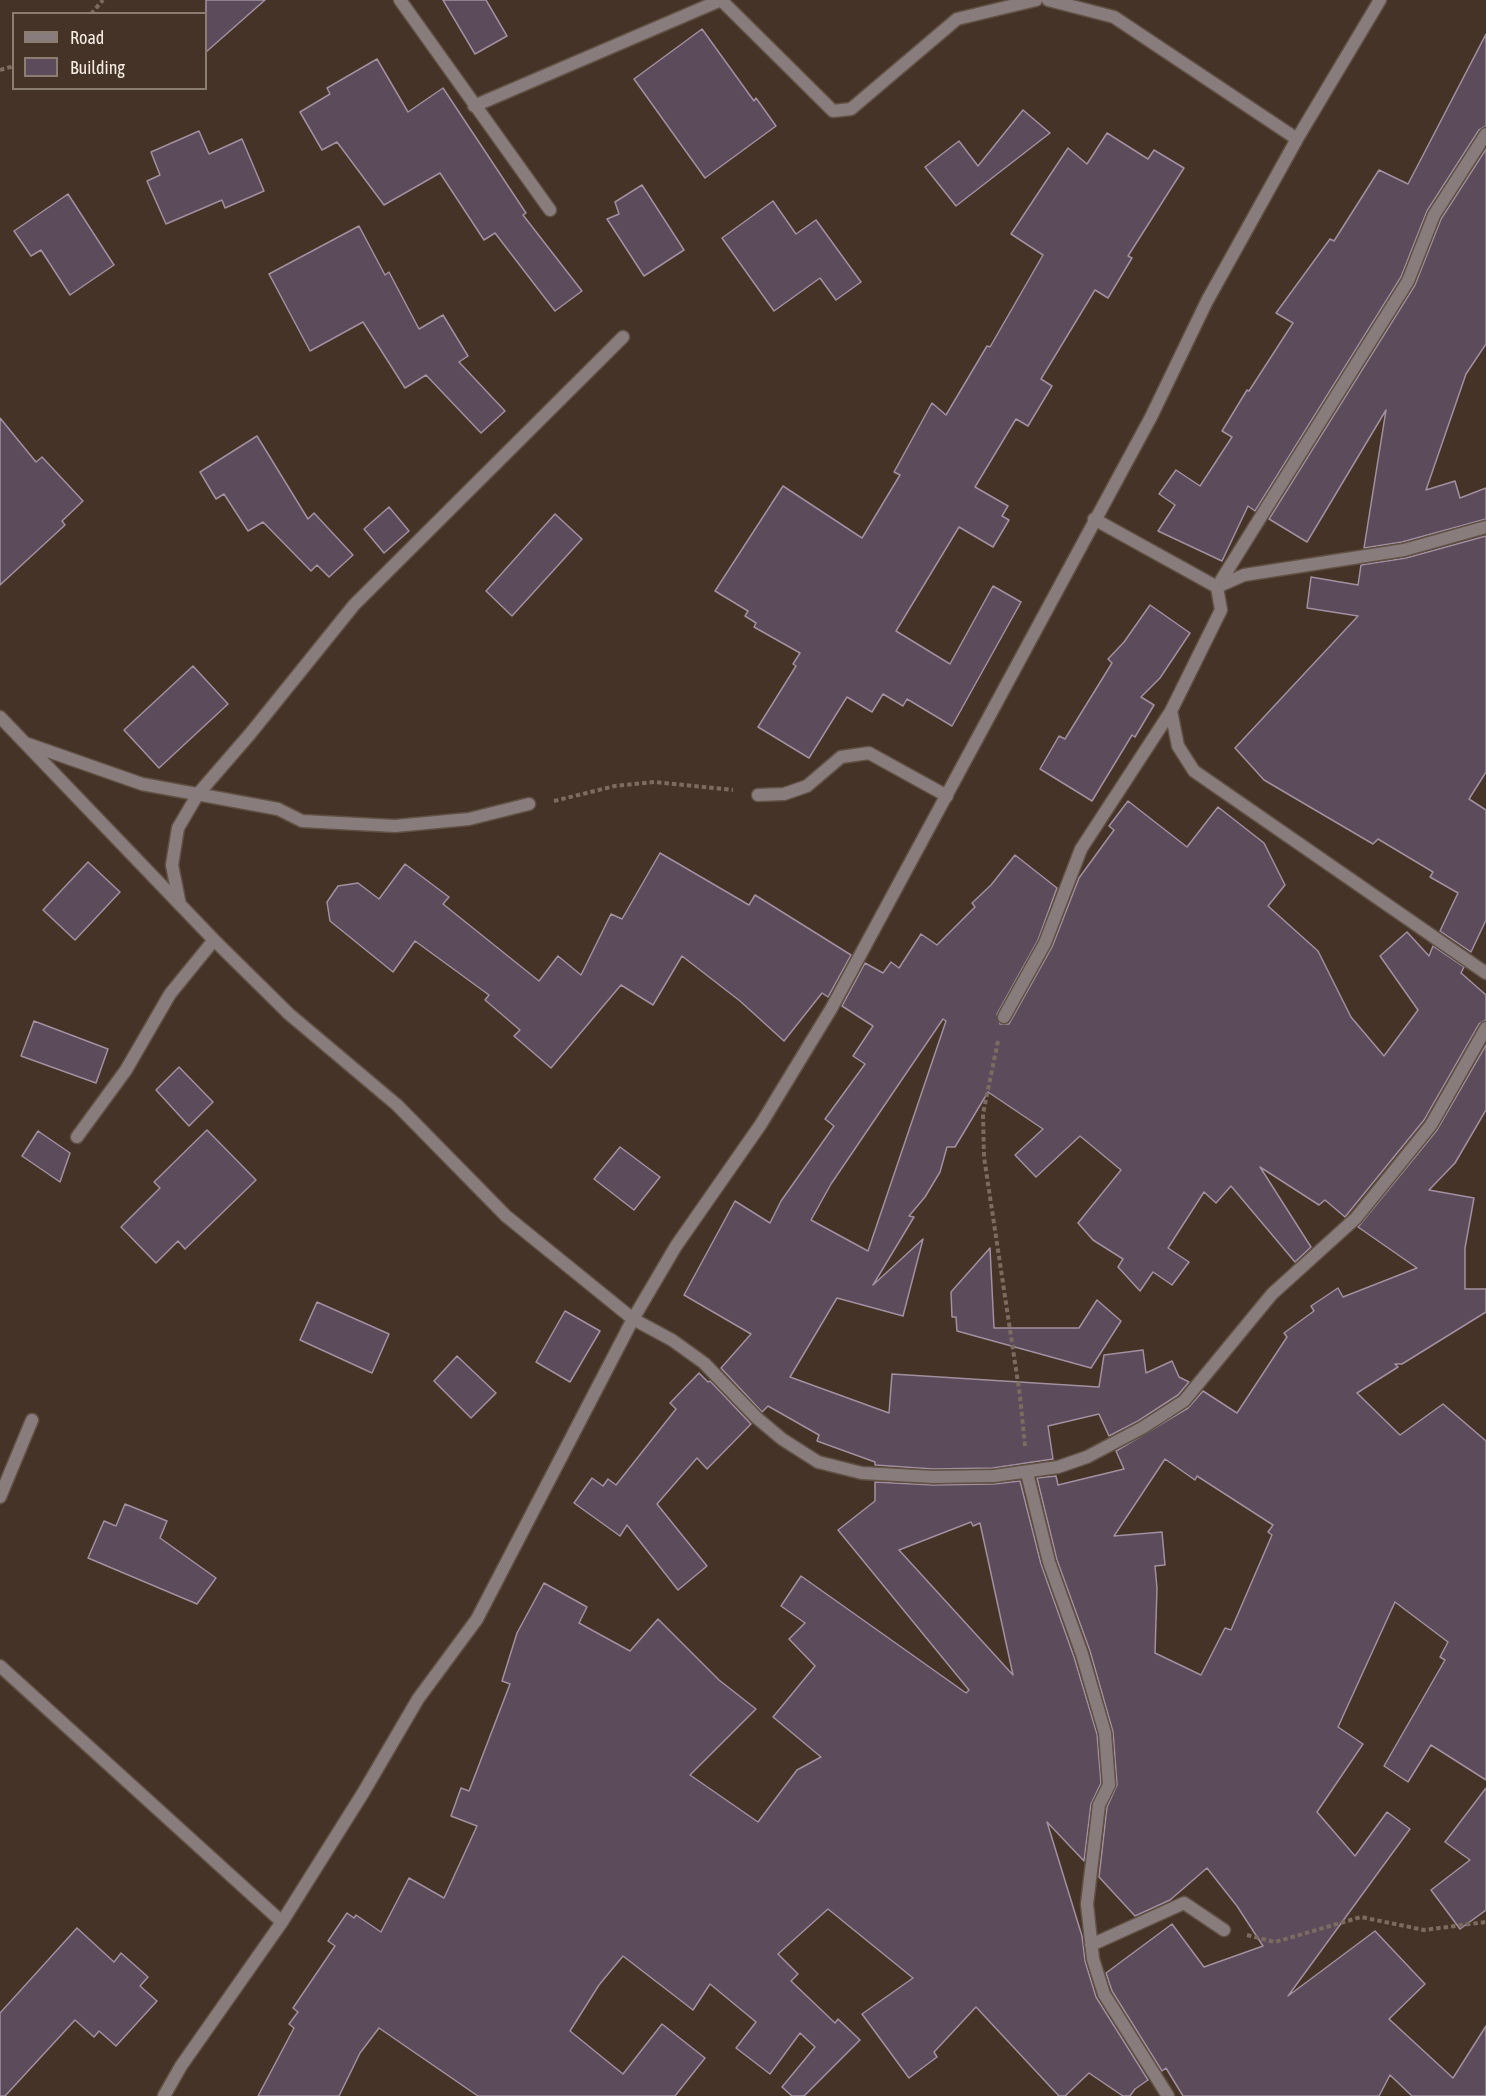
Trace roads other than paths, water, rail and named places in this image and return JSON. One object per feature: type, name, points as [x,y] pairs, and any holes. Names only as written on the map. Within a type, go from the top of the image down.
[{"type":"street","points":[[400,0],[550,210]]},
{"type":"street","points":[[474,106],[721,0],[833,111],[851,109],[957,19],[1036,0]]},
{"type":"street","points":[[1048,0],[1114,17],[1297,139]]},
{"type":"street","points":[[164,2096],[181,2066],[282,1922],[363,1793],[418,1699],[477,1619],[633,1319],[676,1246],[760,1124],[831,1009],[1151,417],[1208,301],[1297,139],[1380,0]]},
{"type":"street","points":[[1004,1017],[1045,943],[1081,849],[1171,711],[1221,610],[1217,587],[1408,281],[1434,215],[1486,134]]},
{"type":"street","points":[[180,905],[172,866],[178,828],[198,794],[250,734],[354,605],[623,337]]},
{"type":"street","points":[[1094,519],[1217,587]]},
{"type":"street","points":[[1217,587],[1244,574],[1404,550],[1486,526]]},
{"type":"street","points":[[1171,711],[1178,746],[1194,771],[1486,973]]},
{"type":"street","points":[[0,717],[214,940],[289,1014],[397,1106],[506,1216],[633,1319],[672,1340],[704,1363],[757,1418],[782,1439],[818,1462],[862,1473],[933,1477],[1027,1473],[1058,1467],[1087,1457],[1184,1401],[1272,1294],[1356,1218],[1431,1125],[1486,1028]]},
{"type":"street","points":[[24,743],[142,784],[278,809],[302,821],[395,826],[469,819],[529,804]]},
{"type":"street","points":[[758,795],[784,794],[807,786],[841,757],[869,753],[947,796]]},
{"type":"street","points":[[77,1137],[126,1070],[170,994],[214,940]]},
{"type":"street","points":[[0,1497],[32,1420]]},
{"type":"street","points":[[1027,1473],[1049,1562],[1082,1654],[1105,1733],[1109,1785],[1099,1805],[1087,1904],[1091,1945],[1104,1994],[1168,2096]]},
{"type":"street","points":[[0,1666],[282,1922]]},
{"type":"street","points":[[1091,1945],[1184,1903],[1224,1930]]}]
